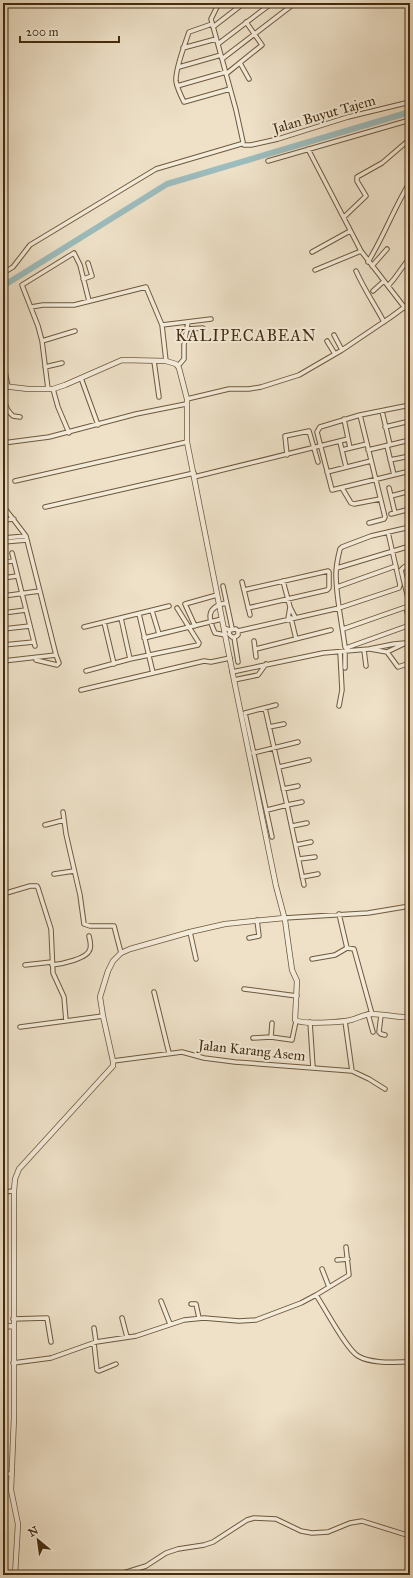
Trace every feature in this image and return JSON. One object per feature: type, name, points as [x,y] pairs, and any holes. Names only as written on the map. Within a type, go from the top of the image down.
[{"type":"street","points":[[219,3],[211,17],[212,25],[222,57],[242,144]]},
{"type":"street","points":[[230,89],[184,102],[176,80],[183,48],[190,31],[212,25],[244,3]]},
{"type":"street","points":[[218,44],[272,3]]},
{"type":"street","points":[[179,67],[222,57],[295,3]]},
{"type":"street","points":[[177,86],[226,73],[262,46],[246,22]]},
{"type":"street","points":[[183,48],[216,39]]},
{"type":"street","points":[[240,63],[249,79]]},
{"type":"street","name":"Jalan Buyut Tajem","points":[[3,273],[13,266],[30,245],[156,169],[242,144],[251,145],[278,139],[348,117],[410,102]]},
{"type":"street","points":[[268,161],[410,120]]},
{"type":"street","points":[[344,217],[366,196],[357,181],[357,178],[382,163],[410,139]]},
{"type":"street","points":[[308,149],[361,251],[405,308]]},
{"type":"street","points":[[368,262],[378,246],[397,203],[410,182]]},
{"type":"street","points":[[312,252],[350,231]]},
{"type":"street","points":[[372,266],[387,249]]},
{"type":"street","points":[[315,270],[361,251]]},
{"type":"street","points":[[69,432],[51,389],[45,367],[42,341],[22,285],[75,253],[80,265],[89,301]]},
{"type":"street","points":[[388,286],[410,257]]},
{"type":"street","points":[[83,279],[92,276],[88,263]]},
{"type":"street","points":[[356,271],[384,322]]},
{"type":"street","points":[[373,291],[384,281]]},
{"type":"street","points":[[31,307],[43,305],[69,306],[146,287],[162,325],[166,361]]},
{"type":"street","points":[[3,443],[49,437],[186,402],[229,389],[249,389],[261,387],[299,375],[342,350],[405,308],[410,303]]},
{"type":"street","points":[[162,325],[211,319]]},
{"type":"street","points":[[178,366],[184,360],[184,344],[188,322]]},
{"type":"street","points":[[187,329],[203,328]]},
{"type":"street","points":[[42,341],[75,331]]},
{"type":"street","points":[[334,336],[342,350]]},
{"type":"street","points":[[327,341],[335,354]]},
{"type":"street","points":[[4,353],[4,403],[6,408],[13,416],[20,417]]},
{"type":"street","points":[[154,360],[158,397]]},
{"type":"street","points":[[5,386],[51,389],[120,361],[166,361],[178,366],[181,372],[186,402],[187,442],[232,672],[243,713],[276,886],[284,918],[292,970],[297,981],[296,1021],[292,1040],[271,1037],[253,1038]]},
{"type":"street","points":[[45,367],[62,363]]},
{"type":"street","points":[[81,378],[98,425]]},
{"type":"street","points":[[318,462],[318,428],[360,415],[410,405]]},
{"type":"street","points":[[382,411],[394,475]]},
{"type":"street","points":[[360,415],[385,518],[369,523]]},
{"type":"street","points":[[344,419],[350,448]]},
{"type":"street","points":[[386,427],[410,421]]},
{"type":"street","points":[[287,455],[285,437],[287,435],[309,431],[327,472],[332,490],[410,471]]},
{"type":"street","points":[[45,507],[287,455],[348,439]]},
{"type":"street","points":[[368,450],[410,440]]},
{"type":"street","points":[[16,481],[187,442]]},
{"type":"street","points":[[340,442],[346,467]]},
{"type":"street","points":[[342,450],[367,444]]},
{"type":"street","points":[[390,460],[410,456]]},
{"type":"street","points":[[327,472],[371,461]]},
{"type":"street","points":[[342,488],[351,503],[380,499]]},
{"type":"street","points":[[389,488],[393,513],[410,509]]},
{"type":"street","points":[[391,496],[410,491]]},
{"type":"street","points":[[3,506],[26,536],[59,663],[57,665],[33,659]]},
{"type":"street","points":[[3,520],[14,519]]},
{"type":"street","points":[[342,629],[406,607],[410,624],[409,626],[348,648],[346,647],[337,609],[336,568],[342,547],[371,536],[410,527]]},
{"type":"street","points":[[226,602],[219,604],[211,611],[211,621],[215,633],[226,637],[233,637],[237,636],[238,632],[291,618],[337,609],[400,587],[388,532]]},
{"type":"street","points":[[3,538],[26,536]]},
{"type":"street","points":[[3,542],[27,540]]},
{"type":"street","points":[[336,568],[410,546]]},
{"type":"street","points":[[12,553],[35,646]]},
{"type":"street","points":[[3,562],[14,561]]},
{"type":"street","points":[[410,565],[401,570],[410,606]]},
{"type":"street","points":[[337,587],[396,566]]},
{"type":"street","points":[[244,590],[329,572],[329,589],[248,608]]},
{"type":"street","points":[[3,578],[17,576]]},
{"type":"street","points":[[283,581],[296,639]]},
{"type":"street","points":[[242,582],[250,616]]},
{"type":"street","points":[[223,586],[231,629],[229,634],[233,637],[238,662]]},
{"type":"street","points":[[3,596],[40,591]]},
{"type":"street","points":[[86,671],[130,659],[198,644],[185,604],[217,595]]},
{"type":"street","points":[[84,627],[169,606]]},
{"type":"street","points":[[290,607],[291,618]]},
{"type":"street","points":[[177,608],[192,626]]},
{"type":"street","points":[[3,613],[26,610]]},
{"type":"street","points":[[152,611],[159,634]]},
{"type":"street","points":[[139,614],[152,673]]},
{"type":"street","points":[[121,618],[130,659]]},
{"type":"street","points":[[144,638],[222,619]]},
{"type":"street","points":[[104,622],[114,664]]},
{"type":"street","points":[[3,629],[30,626]]},
{"type":"street","points":[[224,628],[236,628],[238,632]]},
{"type":"street","points":[[256,649],[331,630]]},
{"type":"street","points":[[254,641],[256,657]]},
{"type":"street","points":[[368,649],[387,652],[410,641]]},
{"type":"street","points":[[3,645],[34,642]]},
{"type":"street","points":[[232,672],[323,653],[364,650],[405,643]]},
{"type":"street","points":[[364,650],[366,666]]},
{"type":"street","points":[[340,652],[342,690],[340,706]]},
{"type":"street","points":[[345,652],[345,668]]},
{"type":"street","points":[[387,652],[398,667],[410,663]]},
{"type":"street","points":[[3,661],[56,656]]},
{"type":"street","points":[[80,690],[204,661],[210,662],[230,658]]},
{"type":"street","points":[[234,680],[258,675],[266,664]]},
{"type":"street","points":[[243,713],[276,705]]},
{"type":"street","points":[[265,708],[304,885]]},
{"type":"street","points":[[269,727],[284,724]]},
{"type":"street","points":[[251,753],[298,742]]},
{"type":"street","points":[[251,753],[267,810],[272,837]]},
{"type":"street","points":[[278,767],[309,760]]},
{"type":"street","points":[[283,789],[298,786]]},
{"type":"street","points":[[267,810],[302,802]]},
{"type":"street","points":[[15,1575],[18,1524],[7,1474],[13,1445],[13,1363],[9,1326],[13,1319],[11,1191],[19,1169],[111,1069],[113,1061],[100,1017],[100,997],[106,976],[120,951],[114,926],[90,926],[84,924],[80,895],[63,812]]},
{"type":"street","points":[[45,825],[64,820]]},
{"type":"street","points":[[292,826],[307,823]]},
{"type":"street","points":[[296,845],[311,842]]},
{"type":"street","points":[[299,860],[315,857]]},
{"type":"street","points":[[54,874],[74,871]]},
{"type":"street","points":[[302,877],[318,874]]},
{"type":"street","points":[[3,894],[30,886],[38,887],[51,929],[53,943],[52,964],[54,976],[64,997],[66,1021]]},
{"type":"street","points":[[120,951],[190,932],[232,923],[368,913],[410,906]]},
{"type":"street","points":[[340,914],[347,948]]},
{"type":"street","points":[[249,938],[259,936],[257,920]]},
{"type":"street","points":[[190,932],[196,959]]},
{"type":"street","points":[[25,965],[52,964],[75,960],[88,953],[90,950],[89,936]]},
{"type":"street","points":[[312,959],[335,955],[347,948],[352,948],[355,950],[373,1032]]},
{"type":"street","points":[[244,989],[297,996]]},
{"type":"street","points":[[154,992],[169,1053]]},
{"type":"street","points":[[296,1021],[345,1021],[370,1014],[410,1017]]},
{"type":"street","points":[[381,1015],[379,1032],[384,1035]]},
{"type":"street","points":[[20,1027],[100,1017]]},
{"type":"street","points":[[345,1021],[352,1071]]},
{"type":"street","points":[[310,1022],[313,1068]]},
{"type":"street","points":[[271,1037],[272,1023]]},
{"type":"street","name":"Jalan Karang Asem","points":[[113,1061],[169,1053],[184,1053],[204,1058],[235,1062],[352,1071],[385,1089]]},
{"type":"street","points":[[3,1192],[11,1191]]},
{"type":"street","points":[[3,1228],[3,1287]]},
{"type":"street","points":[[13,1363],[51,1358],[95,1342],[142,1334],[184,1320],[199,1318],[239,1321],[256,1320],[301,1303],[349,1275],[346,1247]]},
{"type":"street","points":[[337,1260],[348,1259]]},
{"type":"street","points":[[322,1269],[329,1286]]},
{"type":"street","points":[[316,1295],[343,1338],[357,1355],[376,1360],[410,1362]]},
{"type":"street","points":[[161,1301],[170,1324]]},
{"type":"street","points":[[191,1304],[196,1304],[199,1318]]},
{"type":"street","points":[[13,1319],[47,1318],[51,1342]]},
{"type":"street","points":[[122,1318],[127,1337]]},
{"type":"street","points":[[94,1328],[97,1370],[99,1371],[116,1364]]},
{"type":"street","points":[[117,1575],[146,1566],[166,1553],[213,1542],[247,1520],[254,1518],[276,1519],[301,1531],[312,1533],[328,1532],[350,1523],[362,1521],[410,1536]]},
{"type":"waterway","points":[[3,286],[167,184],[410,112]]},
{"type":"district","name":"KALIPECABEAN","points":[[246,335]]}]
